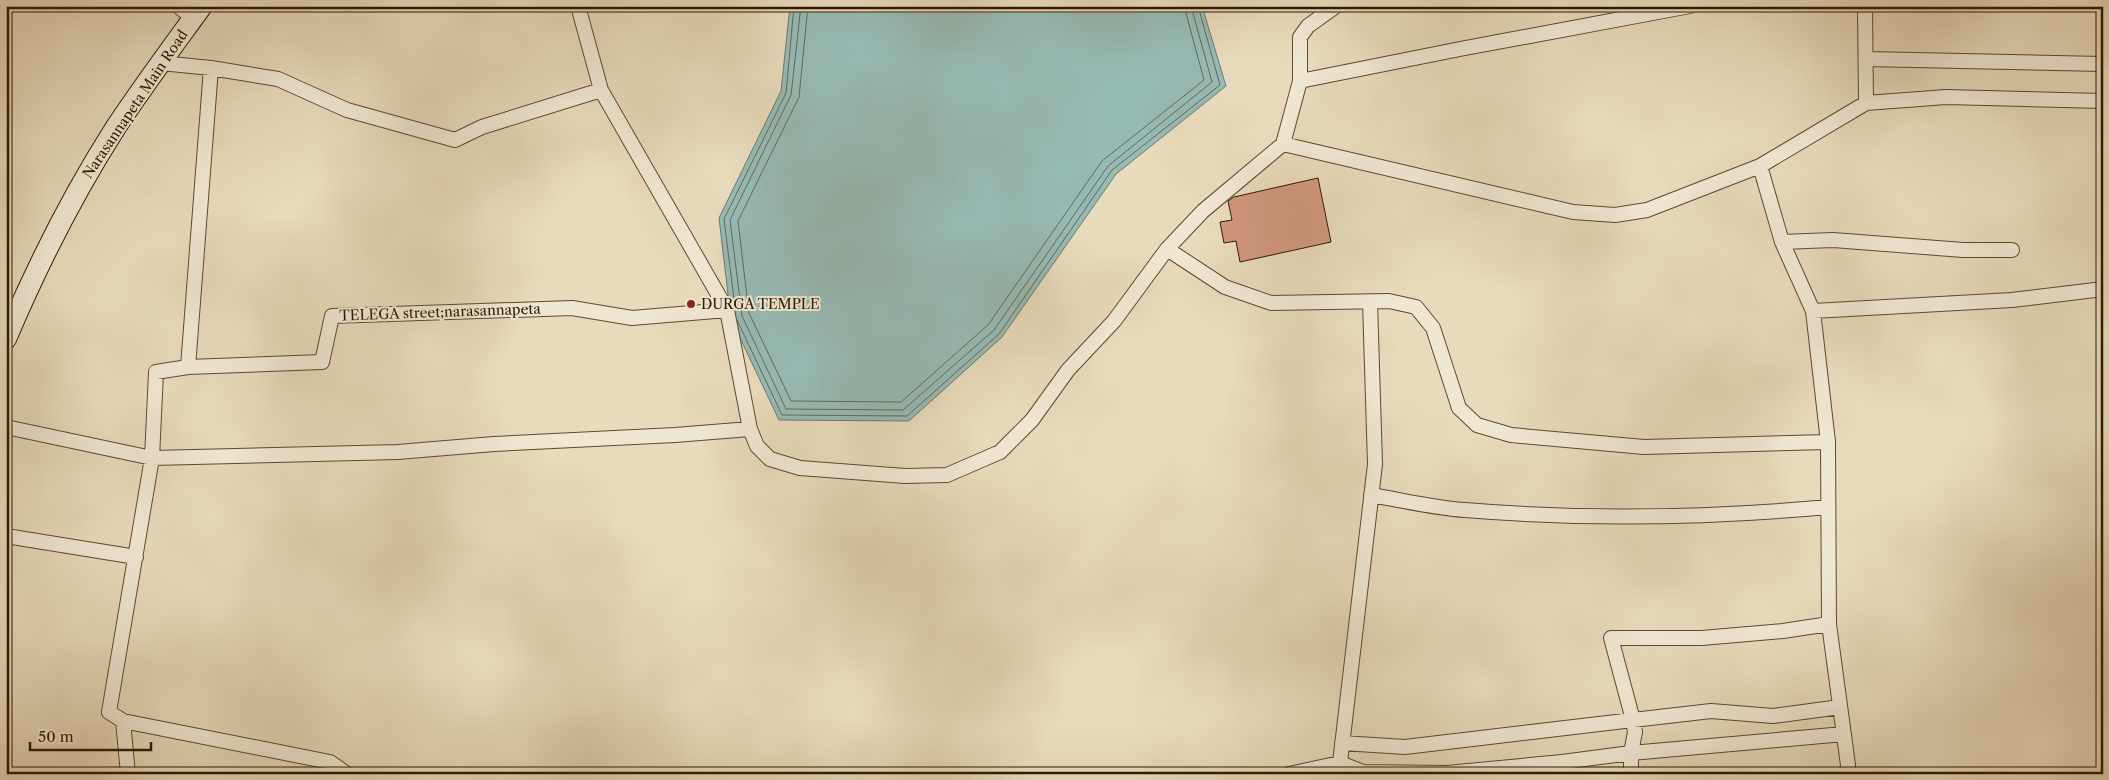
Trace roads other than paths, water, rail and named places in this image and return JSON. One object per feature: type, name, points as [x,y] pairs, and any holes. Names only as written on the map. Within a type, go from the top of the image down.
[{"type":"main road","name":"Narasannapeta Main Road","points":[[6,339],[25,294],[82,184],[117,126],[161,63],[191,10]]},
{"type":"street","points":[[578,6],[601,90],[727,310],[750,429],[757,446],[770,458],[800,468],[905,476],[947,475],[1000,452],[1032,420],[1068,370],[1114,321],[1167,249],[1203,211],[1283,144],[1300,81],[1300,37],[1308,26],[1336,6]]},
{"type":"street","points":[[1300,81],[1690,6]]},
{"type":"street","points":[[1865,6],[1866,103]]},
{"type":"street","points":[[1866,59],[2103,64]]},
{"type":"street","points":[[161,63],[211,68],[278,79],[347,110],[455,140],[482,127],[601,90]]},
{"type":"street","points":[[188,366],[211,68]]},
{"type":"street","points":[[1283,144],[1573,212],[1615,215],[1647,210],[1760,166],[1866,103],[1946,97],[2103,100]]},
{"type":"street","points":[[1760,166],[1782,242],[1813,311],[1828,442],[1829,624],[1848,774]]},
{"type":"street","points":[[1782,242],[1833,240],[1963,250],[2012,250]]},
{"type":"street","points":[[1167,249],[1225,287],[1271,304],[1389,302],[1416,307],[1433,328],[1459,408],[1477,425],[1511,435],[1644,447],[1828,442]]},
{"type":"street","points":[[1813,311],[2012,300],[2103,289]]},
{"type":"street","points":[[1340,764],[1375,464],[1370,302]]},
{"type":"street","name":"TELEGA street;narasannapeta","points":[[152,458],[156,372],[188,366],[322,362],[332,316],[572,308],[632,318],[727,310]]},
{"type":"street","points":[[6,427],[152,458],[398,452],[494,444],[675,436],[750,429]]},
{"type":"street","points":[[152,458],[109,712],[123,721],[330,762],[347,774]]},
{"type":"street","points":[[1371,495],[1463,510],[1595,516],[1694,516],[1828,507]]},
{"type":"street","points":[[6,536],[136,557]]},
{"type":"street","points":[[1631,774],[1633,720],[1611,638],[1702,638],[1782,631],[1829,624]]},
{"type":"street","points":[[1342,743],[1406,746],[1711,711],[1773,716],[1840,707]]},
{"type":"street","points":[[123,721],[128,774]]},
{"type":"street","points":[[1289,774],[1340,764],[1363,772],[1447,773],[1631,753],[1844,734]]},
{"type":"water","points":[[790,6],[1202,6],[1226,86],[1116,174],[1002,337],[909,421],[779,420],[731,319],[719,218],[781,91]]},
{"type":"place","name":"DURGA TEMPLE","points":[[691,304]]}]
